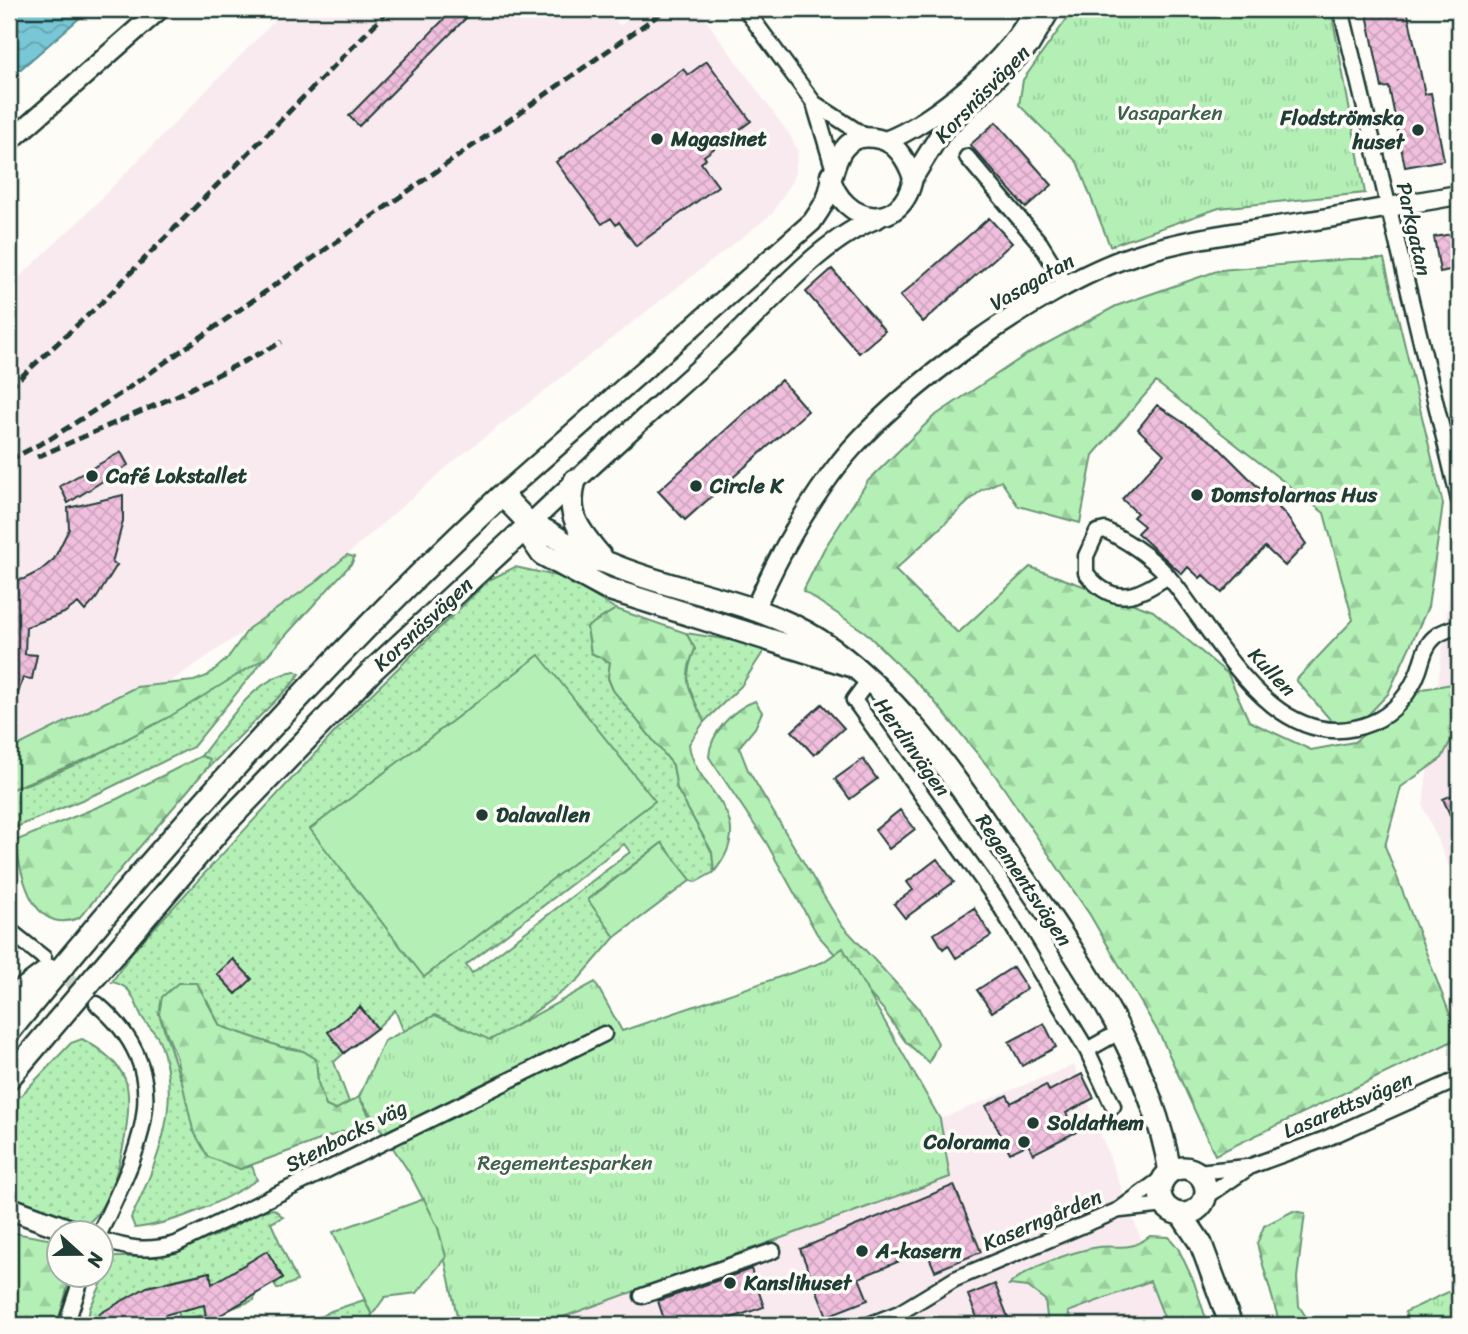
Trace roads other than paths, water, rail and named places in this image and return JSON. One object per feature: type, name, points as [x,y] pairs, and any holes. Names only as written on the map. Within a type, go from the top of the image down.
[{"type":"main road","points":[[575,480],[570,511],[576,528],[606,562]]},
{"type":"main road","points":[[502,495],[530,524],[531,538],[542,554]]},
{"type":"main road","name":"Korsnäsvägen","points":[[9,1032],[75,950],[353,640],[502,495]]},
{"type":"main road","name":"Korsnäsvägen","points":[[9,1078],[222,827],[373,670],[530,524]]},
{"type":"main road","name":"Regementsvägen","points":[[530,524],[592,559],[606,562],[751,621]]},
{"type":"main road","points":[[488,563],[515,553],[542,554]]},
{"type":"main road","name":"Regementsvägen","points":[[542,554],[605,588],[751,621],[816,639],[868,681],[922,739],[983,820],[1070,946],[1119,1032],[1181,1172]]},
{"type":"main road","points":[[9,1000],[75,950]]},
{"type":"main road","points":[[1201,1244],[1205,1183],[1181,1172],[1160,1186],[1173,1209],[1201,1244],[1231,1325]]},
{"type":"main road","points":[[1173,1209],[1192,1212],[1204,1200]]},
{"type":"main road","points":[[9,1209],[46,1223]]},
{"type":"street","points":[[9,142],[160,9]]},
{"type":"street","points":[[745,9],[814,103],[834,189],[843,203],[863,215],[881,216],[902,204],[913,178],[903,156],[814,103]]},
{"type":"street","name":"Korsnäsvägen","points":[[877,140],[926,122],[1016,38],[1033,9]]},
{"type":"street","name":"Korsnäsvägen","points":[[913,178],[942,131],[1030,45],[1051,9]]},
{"type":"street","name":"Parkgatan","points":[[1341,9],[1459,500]]},
{"type":"street","points":[[831,171],[845,147],[877,140]]},
{"type":"street","points":[[967,157],[1040,243],[1066,285]]},
{"type":"street","name":"Korsnäsvägen","points":[[502,495],[813,222],[828,193],[831,171]]},
{"type":"street","name":"Vasagatan","points":[[751,621],[772,571],[804,513],[842,461],[864,437],[924,383],[999,326],[1066,285],[1147,252],[1240,232],[1459,195]]},
{"type":"street","name":"Korsnäsvägen","points":[[530,524],[835,241],[856,226],[881,216]]},
{"type":"street","name":"Kullen","points":[[1168,576],[1141,594],[1114,595],[1103,590],[1086,573],[1086,556],[1097,532],[1105,530],[1145,555],[1168,576],[1220,646],[1268,702],[1296,722],[1318,728],[1346,730],[1372,723],[1395,709],[1412,688],[1426,649],[1436,635],[1459,626]]},
{"type":"street","name":"Herdinvägen","points":[[868,681],[853,701],[996,899],[1087,1050],[1113,1105]]},
{"type":"street","points":[[9,930],[44,958]]},
{"type":"street","points":[[97,1004],[112,1017],[135,1049],[143,1079],[145,1118],[141,1139],[107,1218]]},
{"type":"street","points":[[1087,1050],[1119,1032]]},
{"type":"street","name":"Stenbocks väg","points":[[116,1245],[130,1250],[152,1251],[176,1244],[604,1034]]},
{"type":"street","name":"Lasarettsvägen","points":[[1204,1200],[1251,1167],[1325,1139],[1459,1079]]},
{"type":"street","name":"Lasarettsvägen","points":[[1181,1172],[1251,1167]]},
{"type":"street","name":"Kaserngården","points":[[868,1325],[899,1313],[956,1279],[1119,1210],[1181,1172]]},
{"type":"street","name":"Kaserngården","points":[[1119,1210],[1173,1209]]},
{"type":"street","points":[[642,1296],[773,1251]]},
{"type":"street","points":[[66,1325],[79,1288]]},
{"type":"water","points":[[9,9],[90,9],[9,79]]},
{"type":"tunnel","points":[[53,966],[88,996]]},
{"type":"railway","points":[[9,388],[100,304],[390,9]]},
{"type":"railway","points":[[9,460],[50,439],[120,394],[667,9]]},
{"type":"railway","points":[[37,457],[174,397],[282,342]]},
{"type":"place","name":"Flodströmska huset","points":[[1418,130]]},
{"type":"place","name":"Magasinet","points":[[657,139]]},
{"type":"place","name":"Café Lokstallet","points":[[92,476]]},
{"type":"place","name":"Circle K","points":[[696,486]]},
{"type":"place","name":"Domstolarnas Hus","points":[[1197,495]]},
{"type":"place","name":"Dalavallen","points":[[482,815]]},
{"type":"place","name":"Soldathem","points":[[1033,1123]]},
{"type":"place","name":"Colorama","points":[[1024,1142]]},
{"type":"place","name":"A-kasern","points":[[862,1251]]},
{"type":"place","name":"Kanslihuset","points":[[730,1283]]},
{"type":"park label","name":"Vasaparken","points":[[1170,113]]},
{"type":"park label","name":"Regementesparken","points":[[565,1163]]}]
